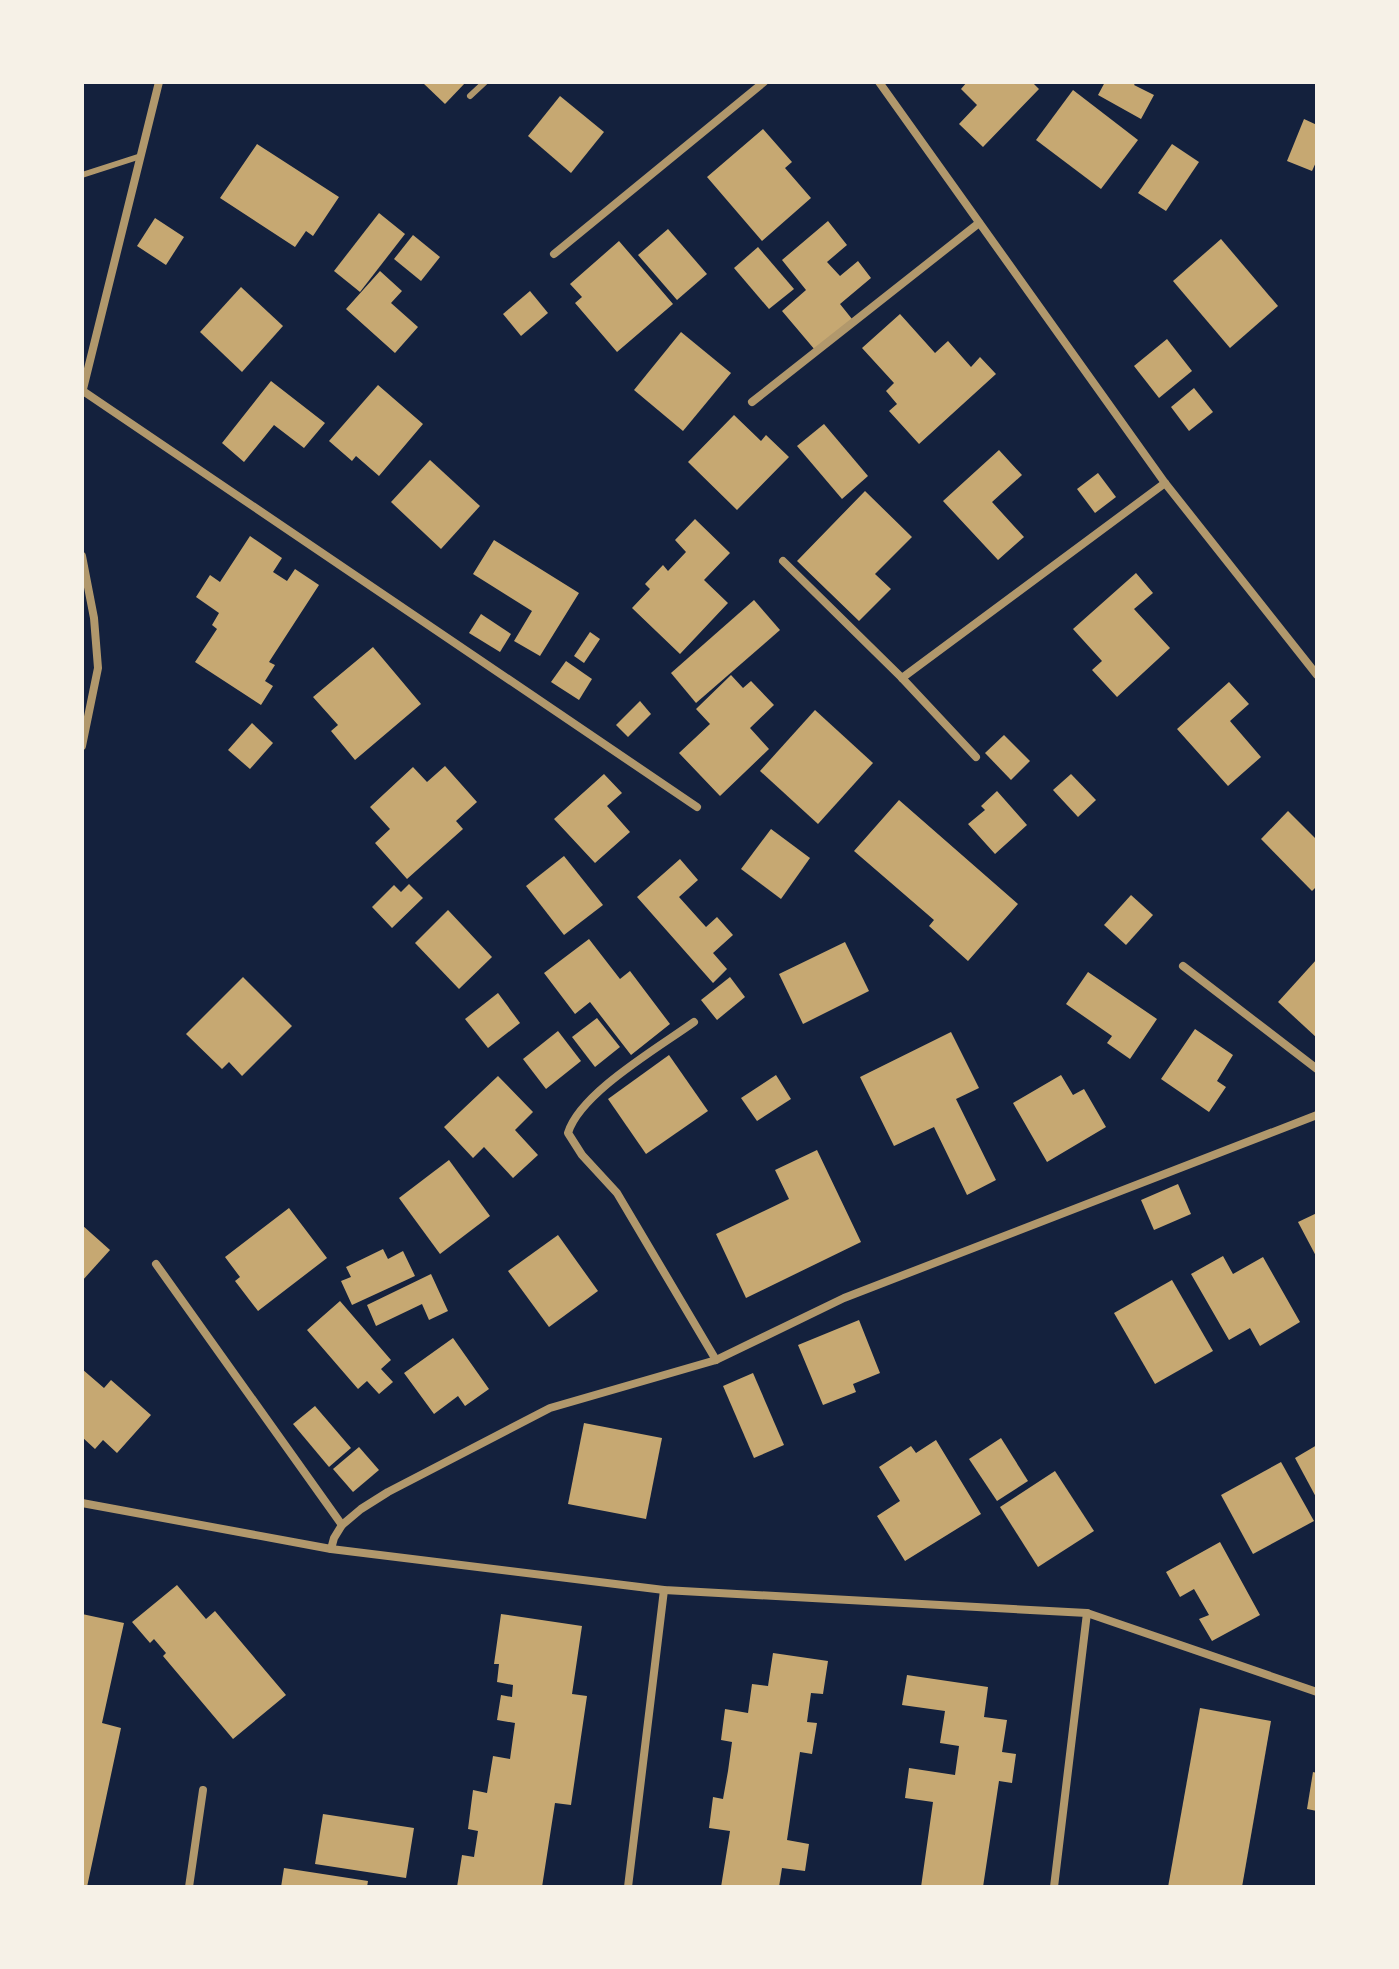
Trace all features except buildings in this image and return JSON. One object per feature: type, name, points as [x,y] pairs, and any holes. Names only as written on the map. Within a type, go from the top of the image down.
[{"type":"street","points":[[159,82],[82,392],[697,807]]},
{"type":"street","points":[[554,254],[764,82]]},
{"type":"street","points":[[879,82],[1165,483],[1317,675]]},
{"type":"street","points":[[752,402],[979,223]]},
{"type":"street","points":[[902,678],[1165,483]]},
{"type":"street","points":[[82,556],[94,618],[98,668],[82,746]]},
{"type":"street","points":[[783,561],[902,678],[976,757]]},
{"type":"street","points":[[1183,966],[1317,1069]]},
{"type":"street","points":[[694,1022],[589,1098],[572,1119],[568,1133],[582,1155],[617,1193],[716,1360]]},
{"type":"street","points":[[331,1549],[334,1538],[351,1515],[388,1492],[550,1408],[716,1360],[844,1298],[1317,1115]]},
{"type":"street","points":[[156,1264],[342,1525]]},
{"type":"street","points":[[82,1503],[331,1549],[664,1590],[1087,1613],[1315,1689]]},
{"type":"street","points":[[628,1887],[664,1590]]},
{"type":"street","points":[[1054,1887],[1087,1613]]},
{"type":"street","points":[[189,1887],[203,1790]]},
{"type":"lane","points":[[470,96],[485,82]]},
{"type":"lane","points":[[82,175],[141,156]]}]
